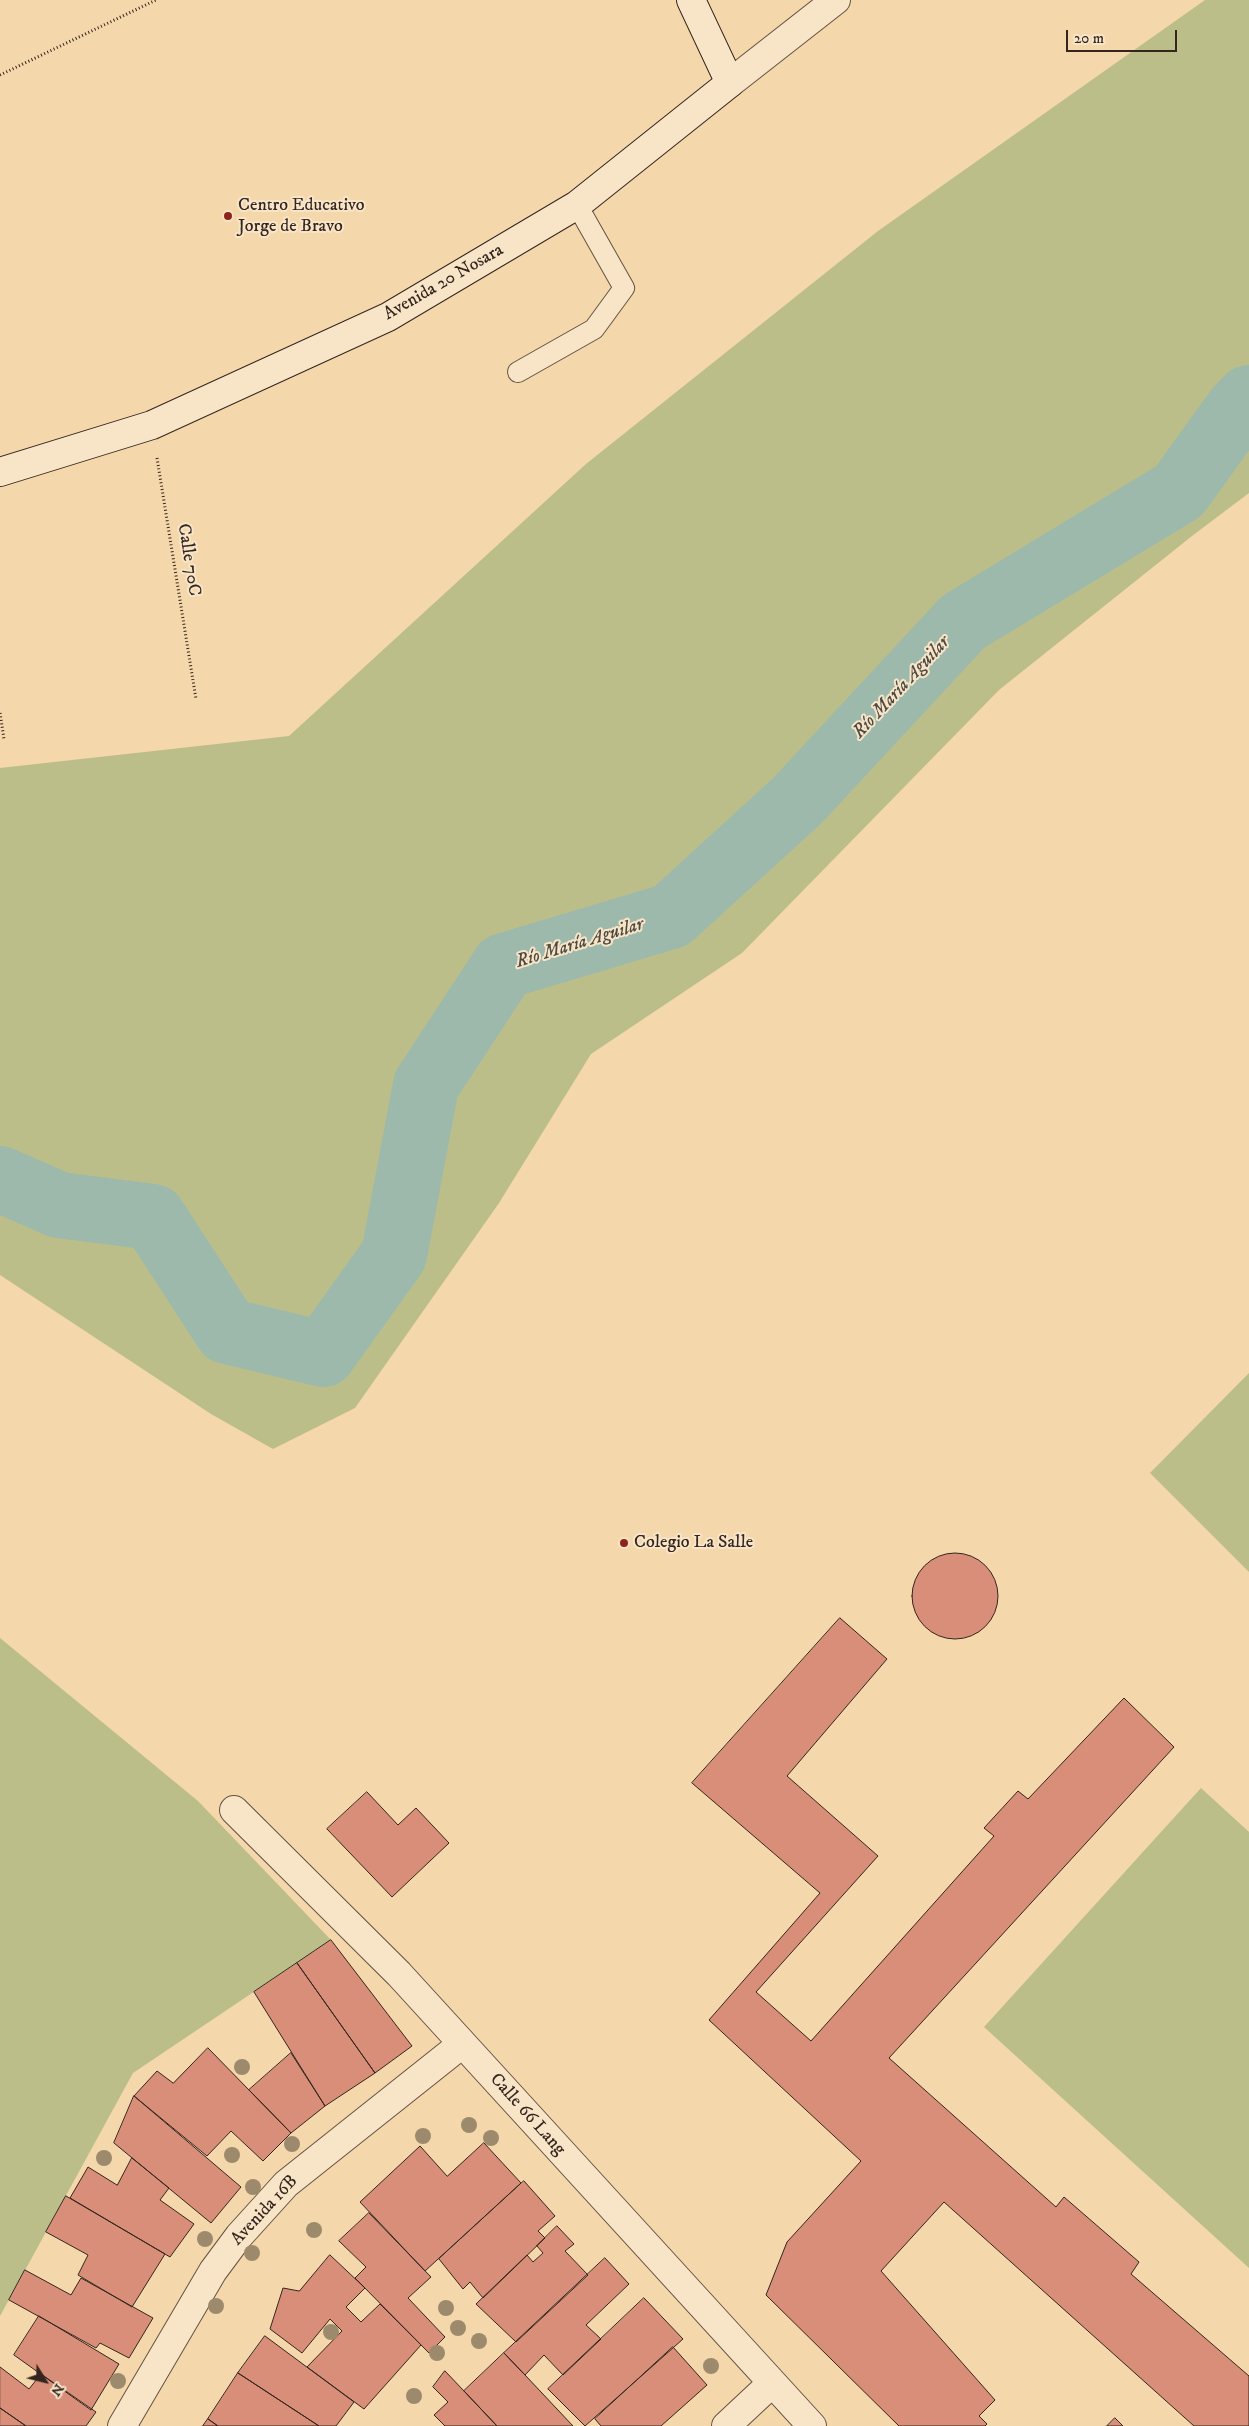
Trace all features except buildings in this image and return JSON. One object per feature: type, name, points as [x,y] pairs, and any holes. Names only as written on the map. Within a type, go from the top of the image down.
[{"type":"street","name":"Avenida 20 Nosara","points":[[0,472],[152,425],[388,317],[577,205],[836,0]]},
{"type":"street","points":[[699,3],[730,83]]},
{"type":"street","name":"Calle 66 Lang","points":[[234,1810],[400,1974],[812,2426]]},
{"type":"street","name":"Avenida 16B","points":[[122,2426],[213,2271],[239,2236],[286,2184],[462,2044]]},
{"type":"street","points":[[726,2426],[772,2383]]},
{"type":"lane","points":[[518,372],[594,329],[624,288],[577,205]]},
{"type":"path","points":[[0,75],[156,0]]},
{"type":"path","name":"Calle 70C","points":[[152,425],[196,699]]},
{"type":"path","points":[[0,713],[4,739]]},
{"type":"green space","points":[[1205,0],[1249,0],[1249,493],[1192,536],[999,690],[742,953],[591,1054],[499,1203],[355,1408],[273,1449],[211,1414],[0,1275],[0,768],[289,736],[586,464],[878,231]]},
{"type":"green space","points":[[1249,1373],[1249,1572],[1150,1473]]},
{"type":"green space","points":[[0,1638],[198,1801],[331,1940],[133,2073],[0,2316]]},
{"type":"green space","points":[[1201,1788],[1249,1832],[1249,2268],[984,2027]]},
{"type":"waterway","name":"Río María Aguilar","points":[[0,1179],[59,1205],[153,1217],[227,1331],[323,1354],[394,1255],[426,1085],[504,966],[671,916],[797,801],[963,622],[1179,491],[1238,409],[1249,398]]},
{"type":"place","name":"Centro Educativo Jorge de Bravo","points":[[228,216]]},
{"type":"place","name":"Colegio La Salle","points":[[624,1543]]}]
